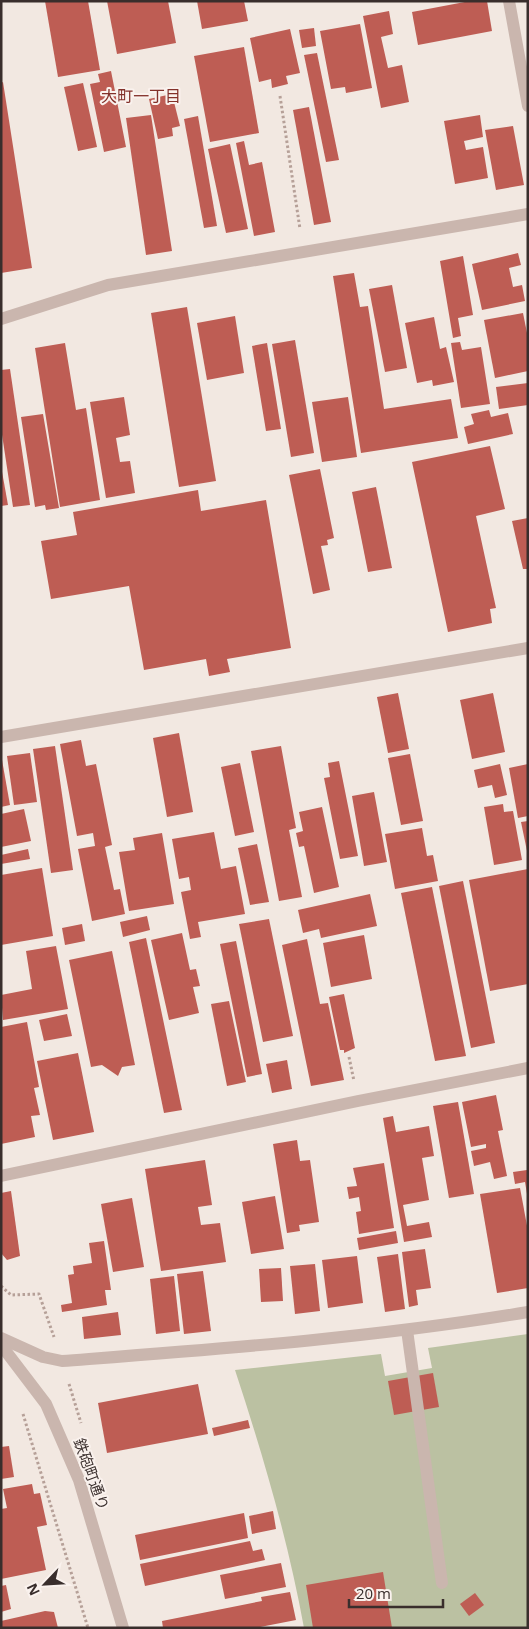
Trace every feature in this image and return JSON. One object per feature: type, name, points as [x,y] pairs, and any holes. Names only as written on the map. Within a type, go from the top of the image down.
[{"type":"street","points":[[509,1],[528,106]]},
{"type":"street","points":[[1,319],[108,285],[528,214]]},
{"type":"street","points":[[1,737],[528,648]]},
{"type":"street","points":[[1,1176],[358,1101],[528,1068]]},
{"type":"street","points":[[1,1338],[43,1357],[62,1361],[310,1342],[528,1312]]},
{"type":"street","points":[[407,1330],[442,1583]]},
{"type":"street","name":"鉄砲町通り","points":[[1,1345],[46,1404],[79,1480],[123,1628]]},
{"type":"path","points":[[280,96],[304,252]]},
{"type":"path","points":[[1,1286],[11,1294],[39,1294],[62,1361]]},
{"type":"path","points":[[23,1413],[88,1628]]},
{"type":"green space","points":[[528,1334],[528,1628],[304,1628],[298,1595],[274,1498],[235,1370],[381,1354],[385,1376],[432,1368],[428,1348]]},
{"type":"building","points":[[45,1],[88,1],[100,70],[58,77]]},
{"type":"building","points":[[107,1],[168,1],[176,43],[117,54]]},
{"type":"building","points":[[197,1],[244,1],[248,21],[202,29]]},
{"type":"building","points":[[470,1],[487,1],[492,31],[418,45],[412,12]]},
{"type":"building","points":[[389,11],[393,34],[381,37],[388,68],[402,65],[409,102],[381,108],[363,16]]},
{"type":"building","points":[[360,24],[372,88],[346,93],[345,87],[331,89],[320,31]]},
{"type":"building","points":[[314,28],[316,46],[302,48],[299,30]]},
{"type":"building","points":[[290,29],[300,73],[286,76],[288,84],[272,88],[271,79],[259,82],[250,38]]},
{"type":"building","points":[[244,47],[259,133],[210,142],[194,56]]},
{"type":"building","points":[[317,53],[339,160],[326,162],[304,55]]},
{"type":"building","points":[[111,71],[126,147],[104,152],[90,84],[100,82],[98,74]]},
{"type":"building","points":[[3,82],[32,268],[1,273],[1,83]]},
{"type":"building","points":[[83,83],[97,147],[78,151],[64,87]]},
{"type":"building","points":[[172,94],[180,126],[172,128],[173,136],[158,139],[149,99]]},
{"type":"building","points":[[309,107],[331,222],[314,225],[293,110]]},
{"type":"building","points":[[151,115],[172,251],[146,255],[126,118]]},
{"type":"building","points":[[480,115],[483,137],[464,141],[466,150],[483,147],[488,178],[455,184],[444,121]]},
{"type":"building","points":[[198,116],[217,226],[204,228],[184,119]]},
{"type":"building","points":[[513,126],[524,185],[496,190],[485,130]]},
{"type":"building","points":[[244,141],[249,165],[262,162],[275,232],[254,236],[236,143]]},
{"type":"building","points":[[230,144],[248,229],[226,233],[208,149]]},
{"type":"building","points":[[518,253],[521,265],[509,268],[513,287],[522,285],[525,301],[482,310],[472,264]]},
{"type":"building","points":[[463,256],[473,315],[458,318],[461,336],[453,338],[440,261]]},
{"type":"building","points":[[354,273],[360,307],[368,306],[384,409],[451,399],[458,438],[361,453],[333,276]]},
{"type":"building","points":[[392,285],[407,368],[385,372],[369,289]]},
{"type":"building","points":[[187,307],[216,481],[179,487],[151,313]]},
{"type":"building","points":[[523,313],[528,338],[528,371],[495,378],[484,320]]},
{"type":"building","points":[[235,316],[244,373],[207,380],[197,323]]},
{"type":"building","points":[[434,317],[440,349],[446,347],[454,382],[433,386],[432,380],[417,383],[405,323]]},
{"type":"building","points":[[295,340],[314,453],[291,457],[272,344]]},
{"type":"building","points":[[460,342],[462,350],[481,347],[490,404],[461,408],[451,343]]},
{"type":"building","points":[[65,343],[76,410],[86,408],[100,500],[60,507],[35,348]]},
{"type":"building","points":[[267,343],[281,429],[266,431],[252,346]]},
{"type":"building","points":[[10,369],[30,505],[13,507],[1,428],[1,370]]},
{"type":"building","points":[[528,383],[528,405],[499,409],[496,387]]},
{"type":"building","points":[[124,397],[130,435],[116,438],[120,462],[130,461],[135,493],[106,498],[90,402]]},
{"type":"building","points":[[348,397],[357,457],[322,462],[312,402]]},
{"type":"building","points":[[489,410],[491,417],[508,413],[513,434],[468,444],[464,427],[474,424],[471,414]]},
{"type":"building","points":[[43,414],[59,508],[46,510],[45,505],[35,507],[21,417]]},
{"type":"building","points":[[490,446],[505,509],[476,516],[496,608],[490,609],[492,623],[448,632],[412,462]]},
{"type":"building","points":[[1,466],[8,505],[1,506]]},
{"type":"building","points":[[320,469],[334,538],[327,540],[328,545],[321,546],[330,590],[313,594],[289,475]]},
{"type":"building","points":[[376,487],[392,568],[368,572],[352,492]]},
{"type":"building","points":[[198,490],[201,511],[266,500],[291,648],[227,659],[230,672],[209,676],[206,659],[144,670],[129,586],[51,599],[41,541],[77,535],[73,512]]},
{"type":"building","points":[[528,518],[528,569],[523,569],[512,521]]},
{"type":"building","points":[[398,693],[409,749],[388,753],[377,697]]},
{"type":"building","points":[[493,693],[505,752],[472,759],[460,700]]},
{"type":"building","points":[[179,733],[193,812],[167,817],[153,738]]},
{"type":"building","points":[[81,740],[86,766],[96,764],[112,845],[105,847],[114,890],[120,889],[125,914],[92,921],[78,849],[95,846],[93,833],[77,836],[60,744]]},
{"type":"building","points":[[55,746],[73,870],[51,873],[33,749]]},
{"type":"building","points":[[281,746],[296,828],[289,830],[302,897],[279,901],[251,751]]},
{"type":"building","points":[[30,753],[37,802],[14,805],[7,756]]},
{"type":"building","points":[[410,754],[423,821],[401,825],[388,758]]},
{"type":"building","points":[[1,761],[10,805],[1,807]]},
{"type":"building","points":[[339,761],[358,856],[340,859],[324,778],[330,777],[328,763]]},
{"type":"building","points":[[240,763],[254,832],[235,836],[221,767]]},
{"type":"building","points":[[500,764],[507,795],[495,798],[492,785],[478,788],[474,770]]},
{"type":"building","points":[[528,764],[528,816],[518,818],[509,768]]},
{"type":"building","points":[[374,792],[387,862],[364,866],[352,796]]},
{"type":"building","points":[[503,804],[504,812],[513,811],[522,860],[494,865],[484,807]]},
{"type":"building","points":[[322,807],[339,887],[314,893],[304,846],[299,847],[296,833],[303,831],[299,812]]},
{"type":"building","points":[[24,809],[31,841],[1,847],[1,814]]},
{"type":"building","points":[[528,821],[528,851],[527,851],[521,822]]},
{"type":"building","points":[[422,828],[427,856],[433,855],[438,881],[395,889],[385,834]]},
{"type":"building","points":[[214,832],[221,869],[236,866],[245,914],[198,922],[201,937],[190,939],[181,892],[191,890],[189,877],[179,879],[172,839]]},
{"type":"building","points":[[162,833],[174,904],[129,911],[119,852],[135,850],[133,838]]},
{"type":"building","points":[[257,844],[269,902],[250,905],[238,848]]},
{"type":"building","points":[[28,849],[30,859],[1,864],[1,855]]},
{"type":"building","points":[[42,868],[53,936],[1,945],[1,875]]},
{"type":"building","points":[[528,869],[528,984],[490,991],[469,880]]},
{"type":"building","points":[[463,881],[495,1043],[471,1048],[439,886]]},
{"type":"building","points":[[432,887],[466,1056],[435,1061],[401,893]]},
{"type":"building","points":[[370,894],[377,926],[321,938],[319,929],[303,933],[298,910]]},
{"type":"building","points":[[147,916],[150,930],[123,937],[120,922]]},
{"type":"building","points":[[269,919],[293,1036],[263,1042],[239,924]]},
{"type":"building","points":[[82,924],[85,941],[65,945],[62,928]]},
{"type":"building","points":[[182,933],[190,970],[196,969],[200,986],[193,987],[199,1013],[169,1020],[151,940]]},
{"type":"building","points":[[364,935],[372,979],[331,987],[323,943]]},
{"type":"building","points":[[146,938],[182,1110],[164,1113],[129,942]]},
{"type":"building","points":[[307,939],[320,1004],[328,1003],[344,1080],[311,1086],[282,945]]},
{"type":"building","points":[[236,941],[262,1074],[247,1077],[220,944]]},
{"type":"building","points":[[56,946],[68,1009],[3,1020],[1,995],[32,989],[26,951]]},
{"type":"building","points":[[112,951],[135,1065],[122,1067],[118,1076],[102,1065],[91,1067],[69,960]]},
{"type":"building","points":[[344,994],[355,1048],[344,1053],[344,1050],[340,1050],[329,997]]},
{"type":"building","points":[[229,1001],[246,1082],[227,1086],[211,1004]]},
{"type":"building","points":[[67,1014],[72,1036],[44,1041],[39,1020]]},
{"type":"building","points":[[27,1022],[39,1087],[34,1088],[40,1115],[31,1116],[35,1137],[1,1144],[1,1027]]},
{"type":"building","points":[[78,1053],[94,1132],[53,1140],[37,1061]]},
{"type":"building","points":[[287,1060],[292,1089],[272,1093],[266,1064]]},
{"type":"building","points":[[496,1095],[503,1130],[498,1131],[507,1176],[494,1179],[490,1162],[474,1166],[471,1151],[486,1148],[486,1144],[471,1147],[462,1102]]},
{"type":"building","points":[[458,1102],[474,1194],[449,1198],[433,1106]]},
{"type":"building","points":[[393,1116],[396,1132],[429,1126],[434,1156],[422,1158],[429,1200],[403,1205],[407,1226],[429,1222],[432,1237],[404,1242],[383,1118]]},
{"type":"building","points":[[297,1140],[300,1161],[310,1160],[319,1222],[299,1225],[300,1231],[287,1233],[273,1144]]},
{"type":"building","points":[[205,1160],[212,1205],[198,1207],[201,1225],[220,1223],[226,1262],[161,1271],[145,1169]]},
{"type":"building","points":[[384,1163],[394,1228],[359,1234],[356,1212],[361,1211],[359,1197],[349,1199],[347,1187],[357,1186],[353,1168]]},
{"type":"building","points":[[527,1170],[528,1194],[525,1182],[515,1184],[513,1172]]},
{"type":"building","points":[[520,1188],[528,1231],[528,1288],[497,1293],[480,1194]]},
{"type":"building","points":[[11,1191],[20,1256],[7,1260],[1,1253],[1,1193]]},
{"type":"building","points":[[275,1196],[284,1249],[251,1254],[242,1202]]},
{"type":"building","points":[[132,1198],[144,1267],[113,1272],[101,1204]]},
{"type":"building","points":[[396,1231],[398,1243],[359,1250],[357,1238]]},
{"type":"building","points":[[104,1241],[111,1290],[105,1290],[107,1305],[62,1312],[61,1305],[72,1303],[68,1275],[74,1274],[73,1266],[92,1263],[89,1243]]},
{"type":"building","points":[[425,1249],[431,1288],[416,1290],[418,1305],[409,1307],[402,1252]]},
{"type":"building","points":[[398,1254],[405,1309],[385,1312],[377,1257]]},
{"type":"building","points":[[357,1256],[363,1303],[328,1308],[322,1260]]},
{"type":"building","points":[[315,1264],[320,1311],[295,1314],[290,1266]]},
{"type":"building","points":[[281,1268],[283,1301],[261,1302],[259,1269]]},
{"type":"building","points":[[203,1271],[211,1331],[184,1334],[177,1274]]},
{"type":"building","points":[[174,1276],[180,1331],[156,1334],[150,1279]]},
{"type":"building","points":[[118,1312],[121,1335],[84,1339],[82,1317]]},
{"type":"building","points":[[433,1373],[439,1407],[394,1415],[388,1381]]},
{"type":"building","points":[[198,1384],[208,1434],[107,1453],[98,1403]]},
{"type":"building","points":[[248,1420],[250,1428],[214,1436],[212,1428]]},
{"type":"building","points":[[9,1446],[14,1477],[1,1479],[1,1447]]},
{"type":"building","points":[[32,1484],[34,1494],[40,1493],[47,1525],[37,1527],[46,1570],[1,1579],[1,1509],[7,1508],[3,1489]]},
{"type":"building","points":[[273,1511],[276,1529],[252,1534],[249,1516]]},
{"type":"building","points":[[244,1513],[248,1538],[140,1560],[135,1535]]},
{"type":"building","points":[[250,1541],[253,1551],[262,1549],[265,1560],[145,1586],[140,1564]]},
{"type":"building","points":[[281,1563],[286,1587],[225,1599],[220,1575]]},
{"type":"building","points":[[383,1572],[392,1628],[313,1628],[306,1585]]},
{"type":"building","points":[[6,1585],[11,1609],[1,1612],[1,1586]]},
{"type":"building","points":[[290,1592],[296,1620],[255,1628],[163,1628],[162,1621],[262,1601],[261,1597]]},
{"type":"building","points":[[475,1593],[484,1605],[469,1616],[460,1604]]},
{"type":"building","points":[[45,1611],[54,1612],[58,1628],[1,1628],[1,1621]]},
{"type":"district","name":"大町一丁目","points":[[141,96]]}]
